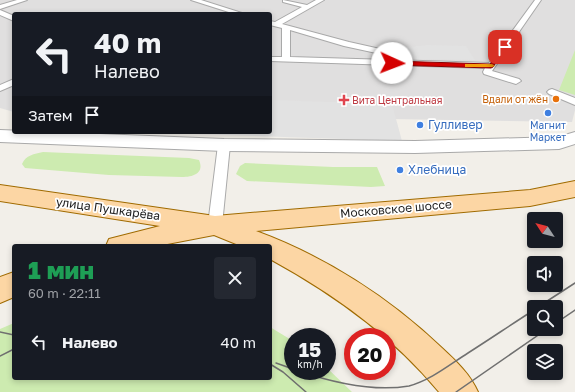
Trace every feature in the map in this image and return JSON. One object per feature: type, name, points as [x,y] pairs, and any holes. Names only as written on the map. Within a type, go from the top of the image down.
[{"type":"main road","name":"Московское шоссе","points":[[215,225],[530,198],[575,189]]},
{"type":"main road","name":"улица Пушкарёва","points":[[0,193],[215,225]]},
{"type":"main road","points":[[126,244],[162,235],[215,225],[264,244]]},
{"type":"main road","points":[[272,248],[326,276],[390,321],[443,370],[460,391]]},
{"type":"main road","points":[[0,290],[12,285]]},
{"type":"street","points":[[0,136],[224,145],[415,146],[559,143],[575,138]]},
{"type":"lane","points":[[0,7],[24,0]]},
{"type":"lane","points":[[194,0],[235,12]]},
{"type":"lane","points":[[273,23],[322,0]]},
{"type":"lane","points":[[516,81],[487,72],[538,0]]},
{"type":"lane","points":[[285,1],[308,7]]},
{"type":"lane","points":[[0,12],[12,18]]},
{"type":"lane","points":[[273,23],[347,44],[434,64]]},
{"type":"lane","points":[[286,27],[286,59]]},
{"type":"lane","points":[[272,59],[491,66]]},
{"type":"lane","points":[[0,88],[12,83]]},
{"type":"lane","points":[[552,92],[575,102]]},
{"type":"lane","points":[[215,225],[224,145]]},
{"type":"shaded area","points":[[0,0],[575,0],[575,110],[572,122],[272,117],[272,12],[12,12],[12,111],[0,108]]},
{"type":"shaded area","points":[[429,45],[466,46],[475,60],[418,59],[377,50]]},
{"type":"shaded area","points":[[272,100],[392,104],[402,141],[194,134],[272,134]]},
{"type":"green space","points":[[575,50],[575,95],[559,90]]},
{"type":"green space","points":[[43,152],[189,158],[199,160],[200,169],[196,174],[182,177],[109,175],[25,168],[22,164],[33,154]]},
{"type":"green space","points":[[245,163],[333,167],[377,167],[385,186],[371,187],[247,181],[236,174],[240,166]]},
{"type":"green space","points":[[12,324],[12,380],[272,380],[272,328],[284,336],[284,380],[336,380],[336,377],[352,392],[0,392],[0,329]]},
{"type":"tram line","points":[[549,300],[575,283]]},
{"type":"tram line","points":[[563,318],[575,310]]},
{"type":"tram line","points":[[330,380],[368,387],[395,388],[409,386],[440,372],[527,315]]},
{"type":"tram line","points":[[0,332],[12,335]]},
{"type":"tram line","points":[[456,392],[537,336]]},
{"type":"tram line","points":[[0,356],[12,350]]},
{"type":"tram line","points":[[276,363],[284,366]]},
{"type":"tram line","points":[[272,365],[283,372],[306,392]]},
{"type":"slow traffic","points":[[467,65],[492,66]]},
{"type":"place","name":"Вдали от жён","points":[[556,99]]},
{"type":"place","name":"Вита Центральная","points":[[344,100]]},
{"type":"place","name":"Магнит Маркет","points":[[548,113]]},
{"type":"place","name":"Гулливер","points":[[420,125]]},
{"type":"place","name":"Хлебница","points":[[400,170]]},
{"type":"route","points":[[392,63],[491,66],[505,47]]}]
